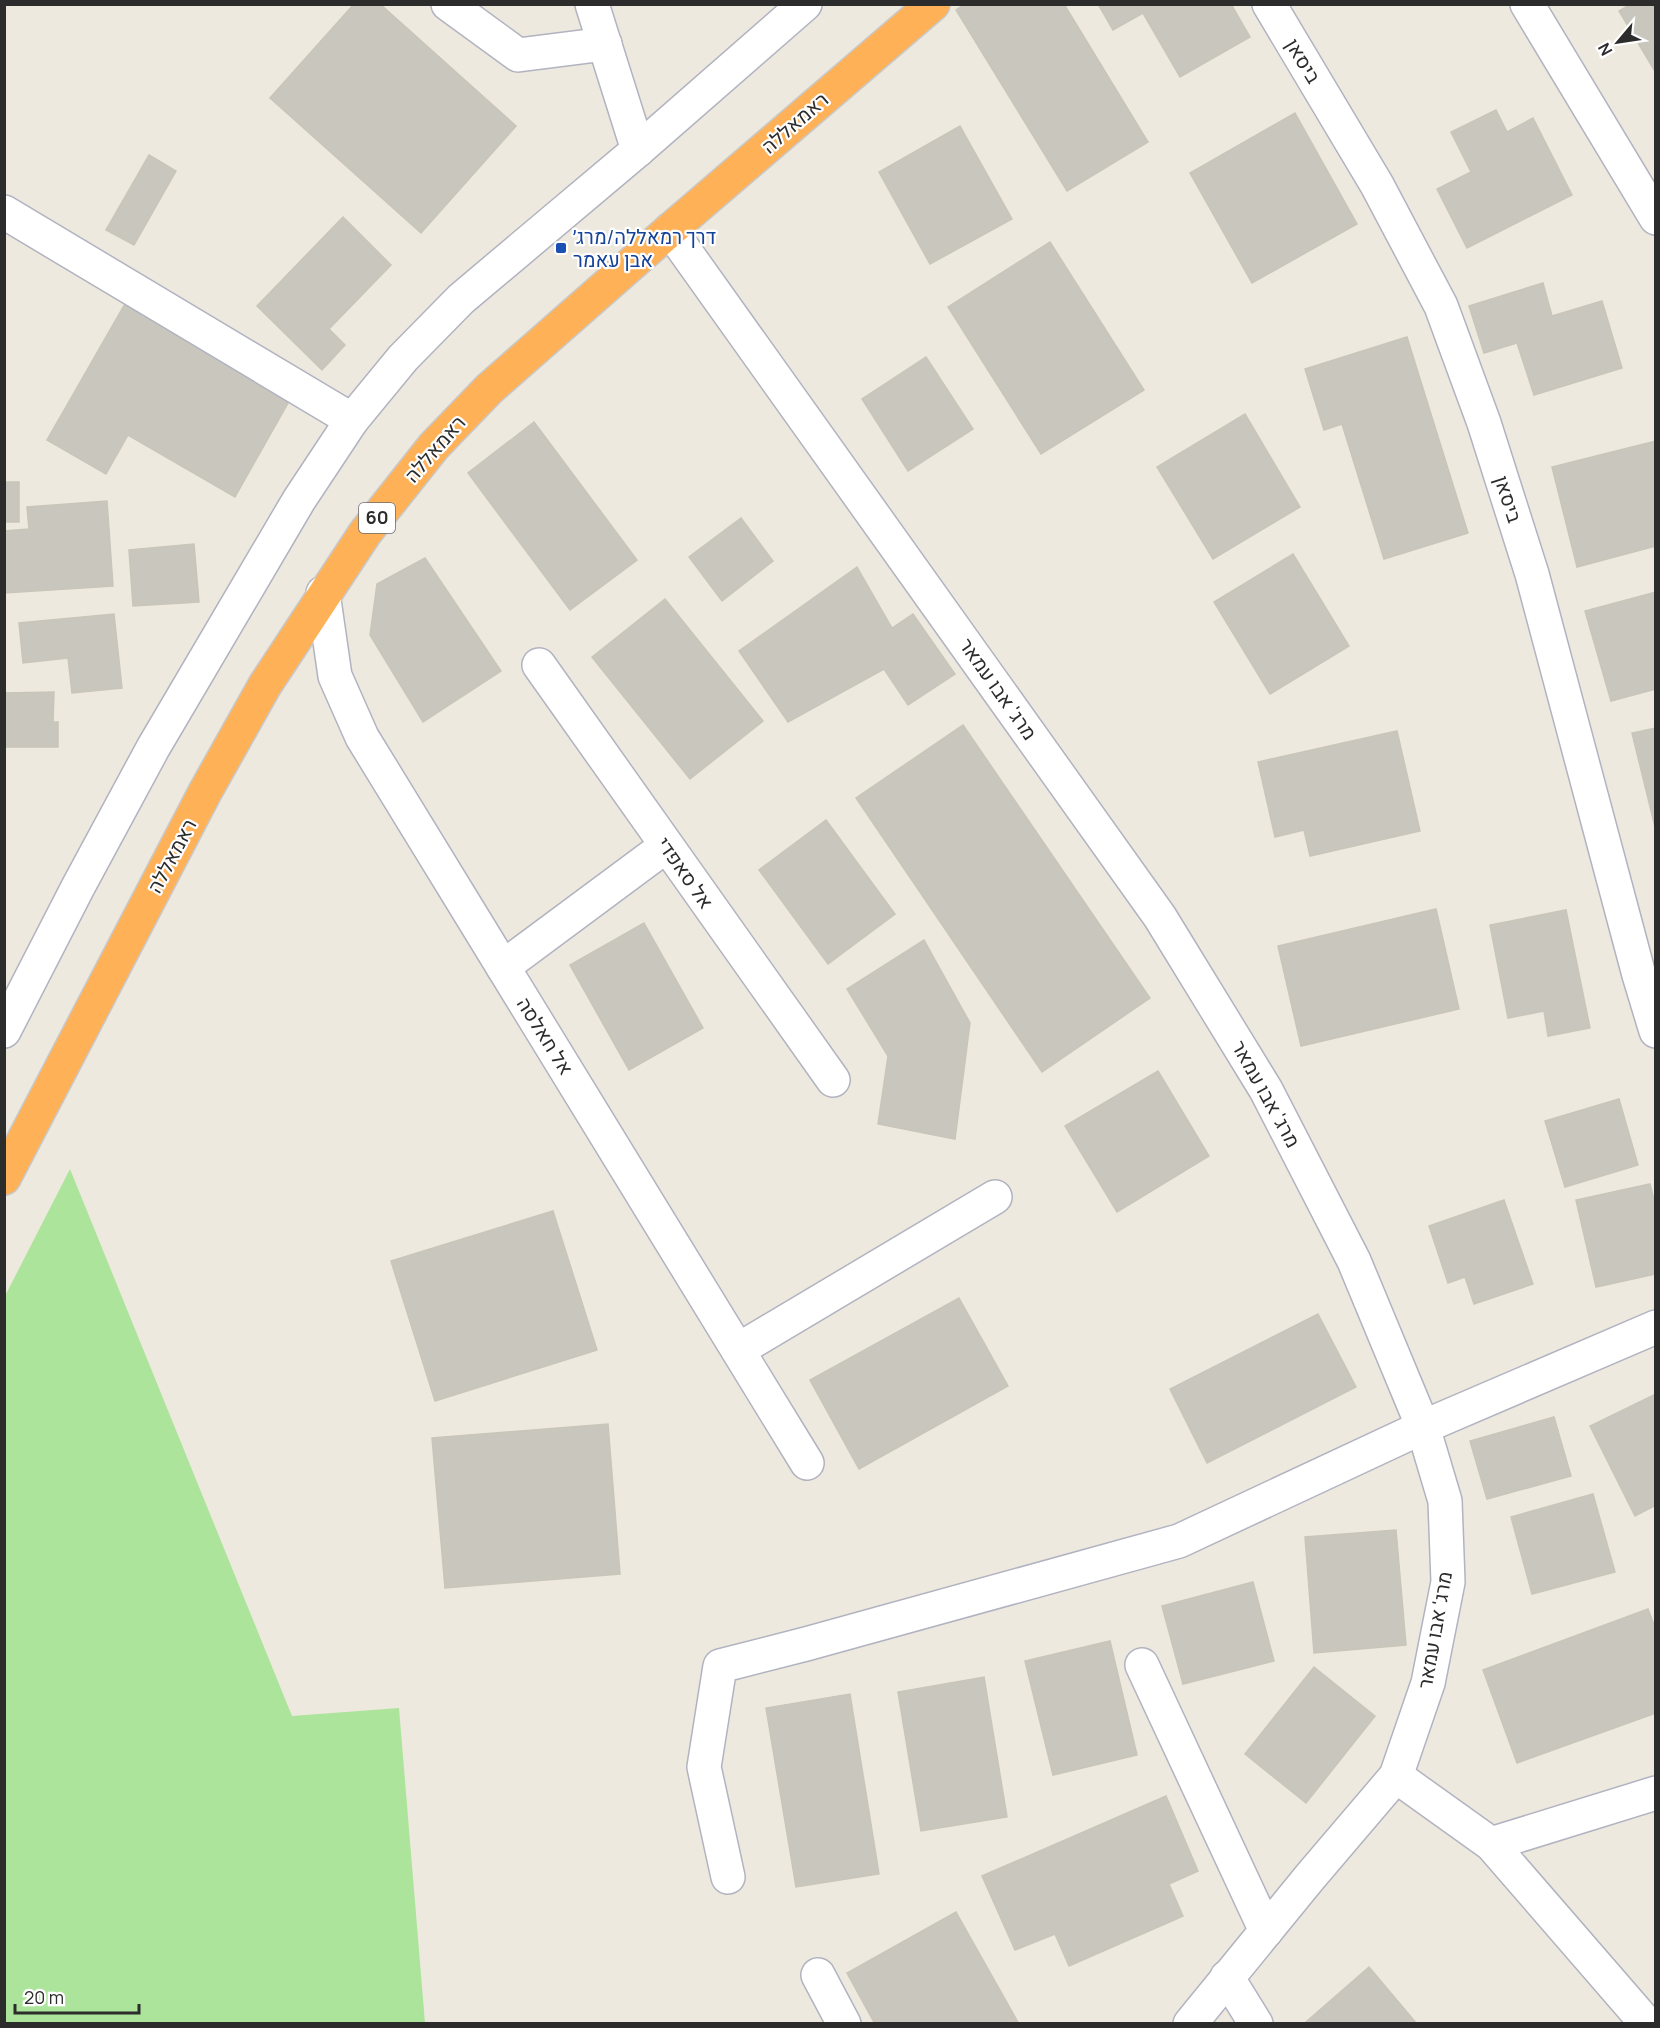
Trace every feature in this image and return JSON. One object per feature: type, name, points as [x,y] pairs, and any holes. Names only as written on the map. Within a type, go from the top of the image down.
[{"type":"highway","name":"ראמאללה","points":[[4,1178],[206,792],[265,685],[364,533],[434,446],[489,389],[933,4]]},
{"type":"street","points":[[448,4],[518,55],[605,44]]},
{"type":"street","points":[[592,4],[638,150]]},
{"type":"street","points":[[4,1031],[83,877],[153,748],[299,500],[352,420],[403,358],[461,299],[638,150],[805,4]]},
{"type":"street","name":"ביסאן","points":[[1269,4],[1377,185],[1441,306],[1484,423],[1532,574],[1647,972],[1656,1030]]},
{"type":"street","points":[[1527,4],[1656,218]]},
{"type":"street","points":[[4,212],[352,420]]},
{"type":"street","name":"מרג' אבו עמאר","points":[[670,230],[1160,917],[1266,1090],[1354,1261],[1423,1427],[1444,1501],[1448,1582],[1428,1683],[1396,1776],[1190,2024]]},
{"type":"street","name":"אל חאלסה","points":[[324,593],[335,676],[362,737],[807,1463]]},
{"type":"street","name":"אל סאפדי","points":[[538,665],[833,1080]]},
{"type":"street","points":[[503,967],[666,846]]},
{"type":"street","points":[[738,1350],[995,1197]]},
{"type":"street","points":[[728,1878],[704,1767],[720,1666],[1179,1541],[1423,1427],[1656,1327]]},
{"type":"street","points":[[1142,1665],[1266,1931]]},
{"type":"street","points":[[1396,1776],[1491,1844],[1647,2024]]},
{"type":"street","points":[[1491,1844],[1656,1793]]},
{"type":"street","points":[[818,1975],[844,2024]]},
{"type":"street","points":[[1227,1977],[1256,2024]]},
{"type":"green space","points":[[70,1169],[292,1716],[399,1708],[425,2023],[6,2023],[5,1296]]},
{"type":"building","points":[[354,4],[380,4],[516,126],[421,233],[270,98]]},
{"type":"building","points":[[965,4],[1064,4],[1148,142],[1067,191],[956,10]]},
{"type":"building","points":[[1098,4],[1231,4],[1250,37],[1180,77],[1143,13],[1113,30]]},
{"type":"building","points":[[1631,4],[1656,4],[1656,73],[1619,11]]},
{"type":"building","points":[[1496,110],[1507,132],[1533,118],[1572,195],[1467,248],[1437,189],[1471,172],[1451,132]]},
{"type":"building","points":[[1295,113],[1357,224],[1252,283],[1190,173]]},
{"type":"building","points":[[960,126],[1012,219],[930,264],[879,172]]},
{"type":"building","points":[[149,155],[176,171],[134,245],[106,230]]},
{"type":"building","points":[[343,217],[391,265],[329,329],[345,345],[322,370],[257,306]]},
{"type":"building","points":[[1050,242],[1144,390],[1041,454],[948,307]]},
{"type":"building","points":[[1543,283],[1552,316],[1602,301],[1622,368],[1534,395],[1517,343],[1484,353],[1469,306]]},
{"type":"building","points":[[126,302],[292,396],[235,497],[128,435],[106,474],[47,440]]},
{"type":"building","points":[[1407,337],[1468,533],[1384,559],[1342,424],[1324,430],[1305,369]]},
{"type":"building","points":[[926,357],[973,429],[908,471],[862,399]]},
{"type":"building","points":[[1245,414],[1300,507],[1213,559],[1157,467]]},
{"type":"building","points":[[534,422],[637,560],[570,610],[468,473]]},
{"type":"building","points":[[1656,441],[1656,546],[1577,567],[1552,467]]},
{"type":"building","points":[[4,482],[19,482],[19,522],[4,522]]},
{"type":"building","points":[[107,501],[113,586],[4,593],[4,531],[29,529],[27,507]]},
{"type":"building","points":[[741,518],[773,561],[722,601],[689,557]]},
{"type":"building","points":[[194,544],[199,602],[133,606],[129,550]]},
{"type":"building","points":[[1293,554],[1349,646],[1270,694],[1214,602]]},
{"type":"building","points":[[425,558],[501,671],[423,722],[370,635],[377,584]]},
{"type":"building","points":[[857,567],[892,628],[913,614],[955,674],[908,705],[884,669],[788,722],[739,651]]},
{"type":"building","points":[[1656,592],[1656,689],[1611,701],[1585,611]]},
{"type":"building","points":[[665,599],[763,721],[690,779],[592,657]]},
{"type":"building","points":[[114,614],[122,688],[72,693],[68,658],[23,663],[19,623]]},
{"type":"building","points":[[54,692],[53,722],[58,722],[58,747],[4,747],[4,693]]},
{"type":"building","points":[[963,725],[1150,998],[1042,1072],[856,798]]},
{"type":"building","points":[[1656,728],[1656,831],[1632,733]]},
{"type":"building","points":[[1397,731],[1420,831],[1310,856],[1304,830],[1275,837],[1258,762]]},
{"type":"building","points":[[826,820],[895,914],[828,964],[759,870]]},
{"type":"building","points":[[1436,909],[1459,1009],[1301,1046],[1278,946]]},
{"type":"building","points":[[1566,910],[1590,1028],[1548,1036],[1544,1011],[1508,1018],[1490,925]]},
{"type":"building","points":[[644,923],[703,1028],[629,1070],[570,965]]},
{"type":"building","points":[[924,940],[970,1023],[955,1139],[878,1124],[888,1056],[847,989]]},
{"type":"building","points":[[1158,1071],[1209,1156],[1117,1212],[1065,1126]]},
{"type":"building","points":[[1619,1099],[1638,1165],[1565,1187],[1545,1121]]},
{"type":"building","points":[[1650,1184],[1656,1208],[1656,1274],[1596,1287],[1576,1200]]},
{"type":"building","points":[[1504,1200],[1533,1284],[1474,1304],[1465,1277],[1448,1283],[1429,1226]]},
{"type":"building","points":[[553,1211],[597,1350],[435,1401],[391,1261]]},
{"type":"building","points":[[959,1298],[1008,1386],[859,1469],[810,1380]]},
{"type":"building","points":[[1318,1314],[1356,1387],[1207,1463],[1170,1389]]},
{"type":"building","points":[[1656,1394],[1656,1505],[1635,1516],[1590,1426]]},
{"type":"building","points":[[1554,1417],[1571,1476],[1487,1499],[1470,1441]]},
{"type":"building","points":[[608,1424],[620,1574],[445,1588],[432,1438]]},
{"type":"building","points":[[1593,1494],[1615,1572],[1532,1594],[1511,1517]]},
{"type":"building","points":[[1396,1530],[1406,1645],[1314,1653],[1305,1537]]},
{"type":"building","points":[[1253,1582],[1274,1661],[1183,1684],[1162,1606]]},
{"type":"building","points":[[1648,1609],[1656,1630],[1656,1713],[1517,1763],[1483,1670]]},
{"type":"building","points":[[1110,1641],[1137,1755],[1053,1775],[1025,1661]]},
{"type":"building","points":[[1314,1667],[1375,1716],[1306,1803],[1245,1754]]},
{"type":"building","points":[[984,1677],[1007,1817],[921,1831],[898,1692]]},
{"type":"building","points":[[850,1694],[879,1874],[796,1887],[766,1708]]},
{"type":"building","points":[[1166,1796],[1198,1871],[1169,1884],[1183,1916],[1069,1966],[1055,1934],[1015,1950],[982,1876]]},
{"type":"building","points":[[956,1912],[1019,2024],[875,2024],[847,1973]]},
{"type":"building","points":[[1369,1967],[1417,2024],[1308,2024],[1306,2022]]},
{"type":"place","name":"דרך רמאללה/מרג׳ אבן עאמר","points":[[561,248]]}]
